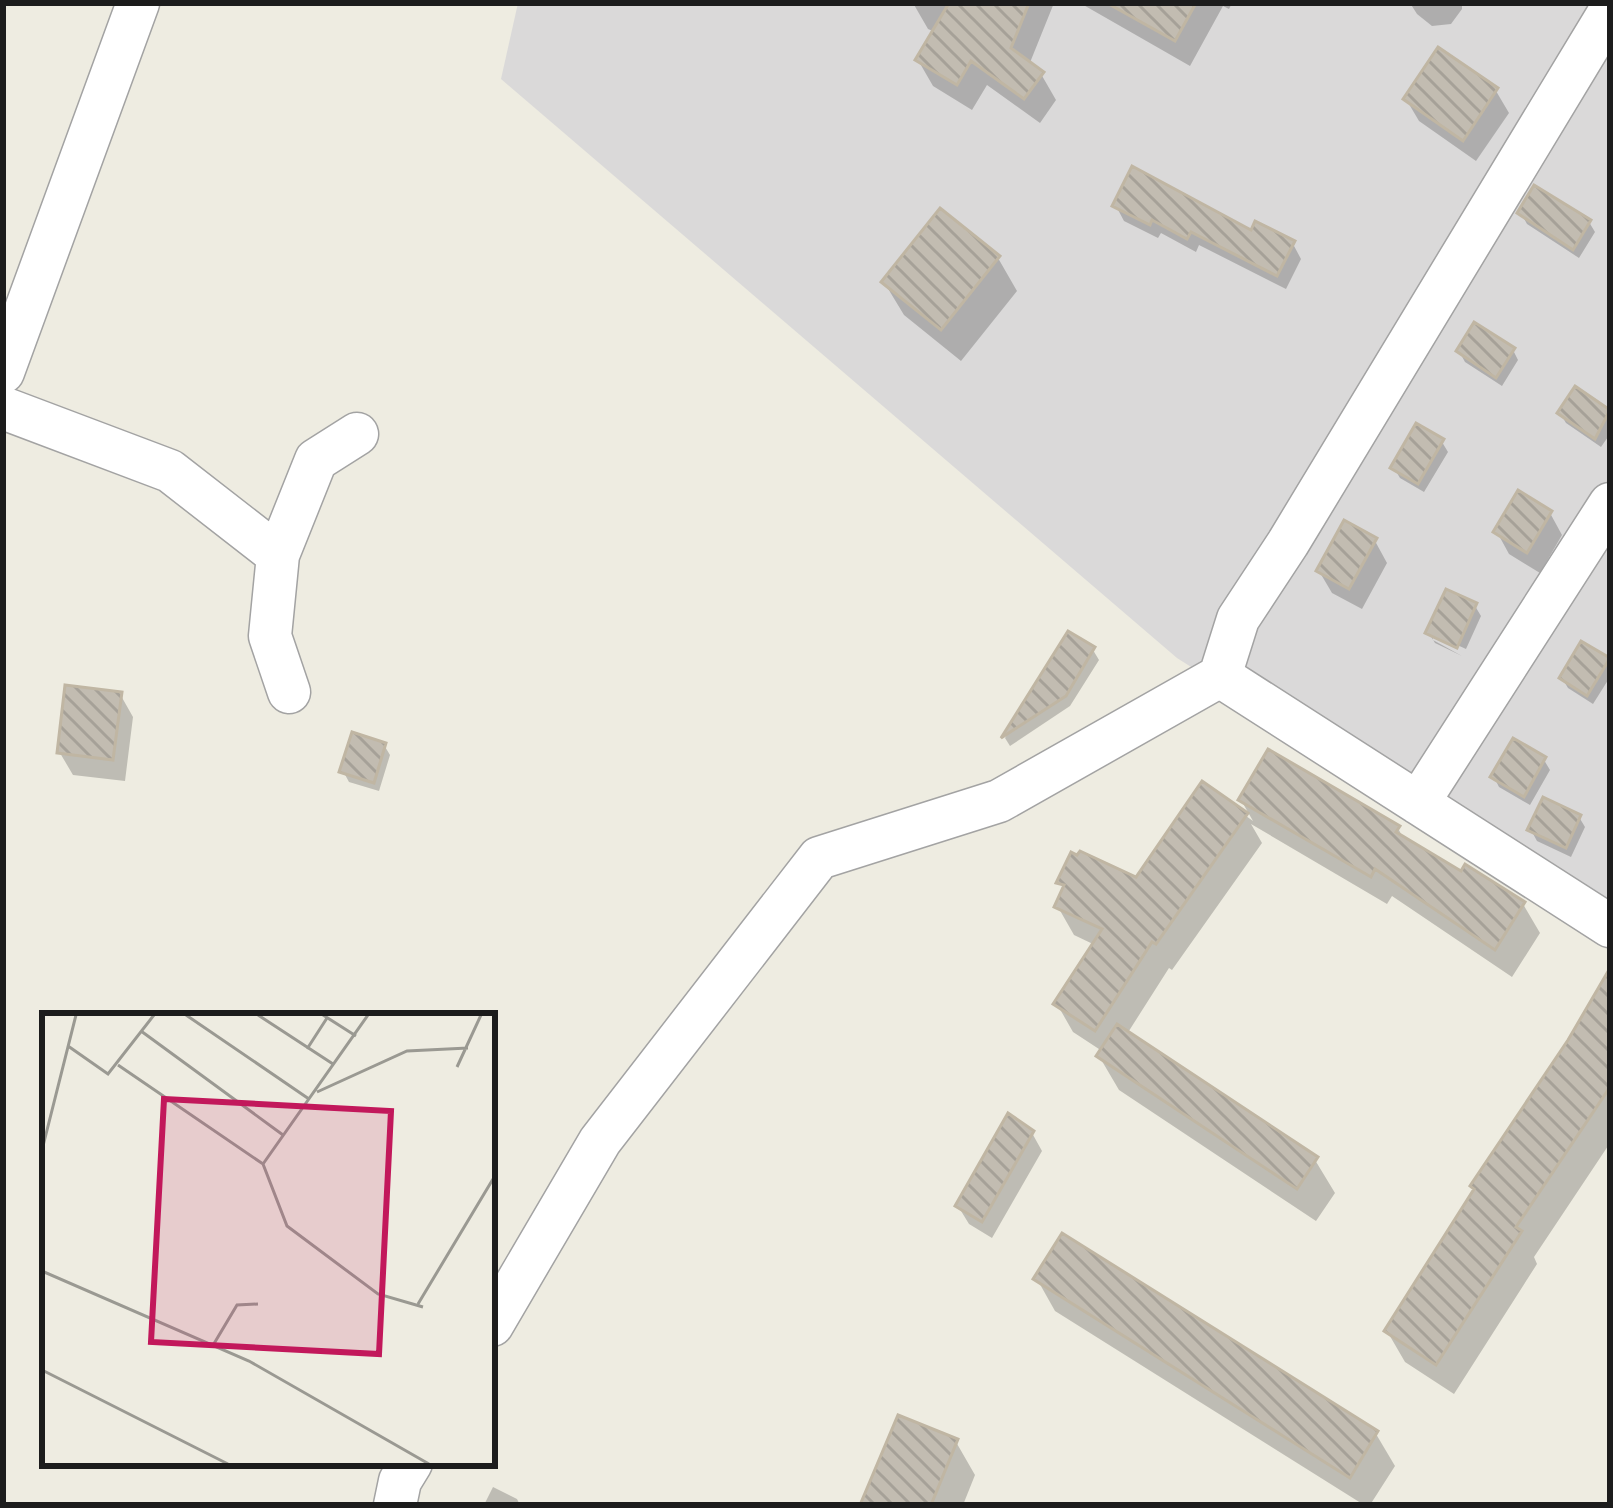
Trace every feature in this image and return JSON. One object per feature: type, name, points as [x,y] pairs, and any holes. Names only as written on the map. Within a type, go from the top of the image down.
[{"type":"street","points":[[3,372],[138,3]]},
{"type":"street","points":[[495,1320],[600,1141],[819,857],[1000,801],[1220,676],[1238,619],[1610,11]]},
{"type":"street","points":[[3,408],[170,471],[278,555]]},
{"type":"street","points":[[289,692],[270,637],[278,555],[316,460],[357,434]]},
{"type":"street","points":[[1418,803],[1610,504]]},
{"type":"street","points":[[1220,676],[1610,926]]},
{"type":"street","points":[[395,1505],[409,1466]]},
{"type":"shaded area","points":[[518,3],[1610,3],[1610,933],[1177,658],[501,79]]},
{"type":"building","points":[[949,3],[1029,3],[1011,48],[1044,72],[1024,99],[971,61],[957,85],[915,60]]},
{"type":"building","points":[[1107,3],[1196,3],[1175,41]]},
{"type":"building","points":[[1438,47],[1498,88],[1463,141],[1403,99]]},
{"type":"building","points":[[1132,166],[1251,230],[1255,221],[1295,241],[1277,276],[1191,232],[1187,239],[1112,206]]},
{"type":"building","points":[[1534,185],[1591,220],[1573,250],[1517,213]]},
{"type":"building","points":[[940,208],[1000,256],[941,330],[881,282]]},
{"type":"building","points":[[1474,322],[1515,348],[1496,378],[1456,351]]},
{"type":"building","points":[[1575,386],[1610,410],[1595,439],[1557,413]]},
{"type":"building","points":[[1416,423],[1444,439],[1418,484],[1390,468]]},
{"type":"building","points":[[1518,490],[1552,511],[1527,553],[1493,532]]},
{"type":"building","points":[[1344,520],[1377,538],[1349,589],[1316,571]]},
{"type":"building","points":[[1446,589],[1477,603],[1457,648],[1425,633]]},
{"type":"building","points":[[1068,631],[1095,647],[1066,696],[1001,738]]},
{"type":"building","points":[[1581,641],[1610,658],[1587,696],[1559,678]]},
{"type":"building","points":[[65,685],[122,692],[113,760],[57,753]]},
{"type":"building","points":[[352,732],[386,743],[374,783],[339,772]]},
{"type":"building","points":[[1513,738],[1546,757],[1524,797],[1490,777]]},
{"type":"building","points":[[1268,749],[1400,826],[1396,832],[1461,871],[1465,864],[1525,902],[1495,950],[1375,869],[1371,877],[1238,800]]},
{"type":"building","points":[[1202,781],[1248,813],[1156,944],[1152,942],[1095,1031],[1053,1004],[1102,929],[1054,907],[1064,885],[1056,883],[1071,852],[1077,855],[1080,851],[1136,877]]},
{"type":"building","points":[[1543,797],[1581,815],[1566,848],[1527,830]]},
{"type":"building","points":[[1610,968],[1610,1087],[1516,1227],[1522,1231],[1436,1365],[1384,1331],[1474,1189],[1470,1186]]},
{"type":"building","points":[[1117,1024],[1318,1157],[1297,1189],[1096,1056]]},
{"type":"building","points":[[1008,1113],[1034,1131],[982,1222],[955,1206]]},
{"type":"building","points":[[1062,1233],[1378,1431],[1350,1478],[1033,1279]]},
{"type":"building","points":[[898,1415],[958,1439],[931,1505],[860,1505]]}]
